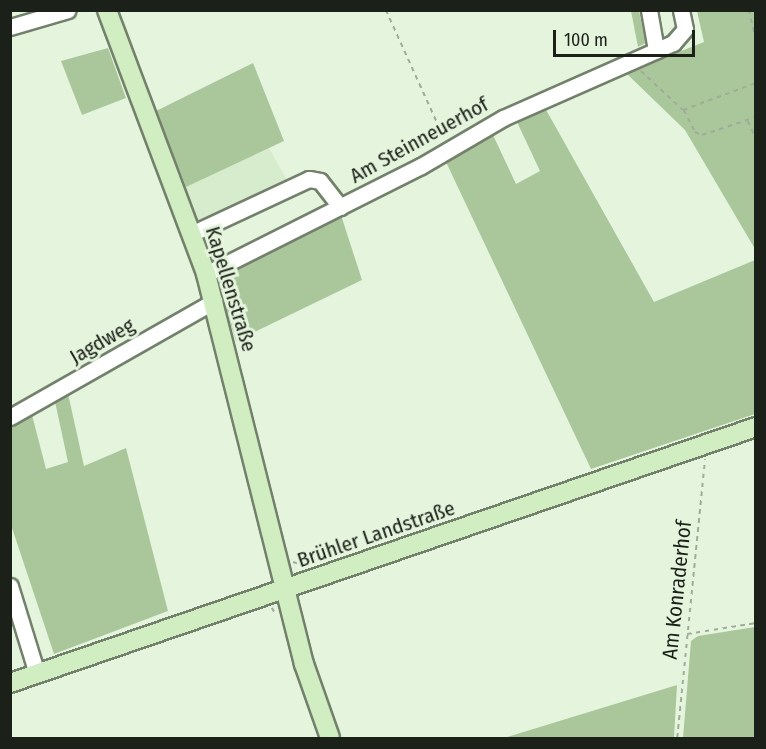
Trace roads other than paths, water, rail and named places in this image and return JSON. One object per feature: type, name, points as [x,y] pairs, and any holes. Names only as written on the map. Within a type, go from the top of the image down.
[{"type":"main road","name":"Kapellenstraße","points":[[107,10],[206,274],[287,588],[304,664],[330,738]]},
{"type":"main road","name":"Brühler Landstraße","points":[[10,683],[756,428]]},
{"type":"street","points":[[10,27],[68,10]]},
{"type":"street","points":[[649,10],[656,50]]},
{"type":"street","name":"Am Steinneuerhof","points":[[206,274],[450,150],[512,113],[629,60],[673,43],[685,28],[681,10]]},
{"type":"street","points":[[191,234],[309,179],[320,181],[340,207]]},
{"type":"street","name":"Jagdweg","points":[[10,417],[214,301]]},
{"type":"street","points":[[10,586],[37,674]]}]
